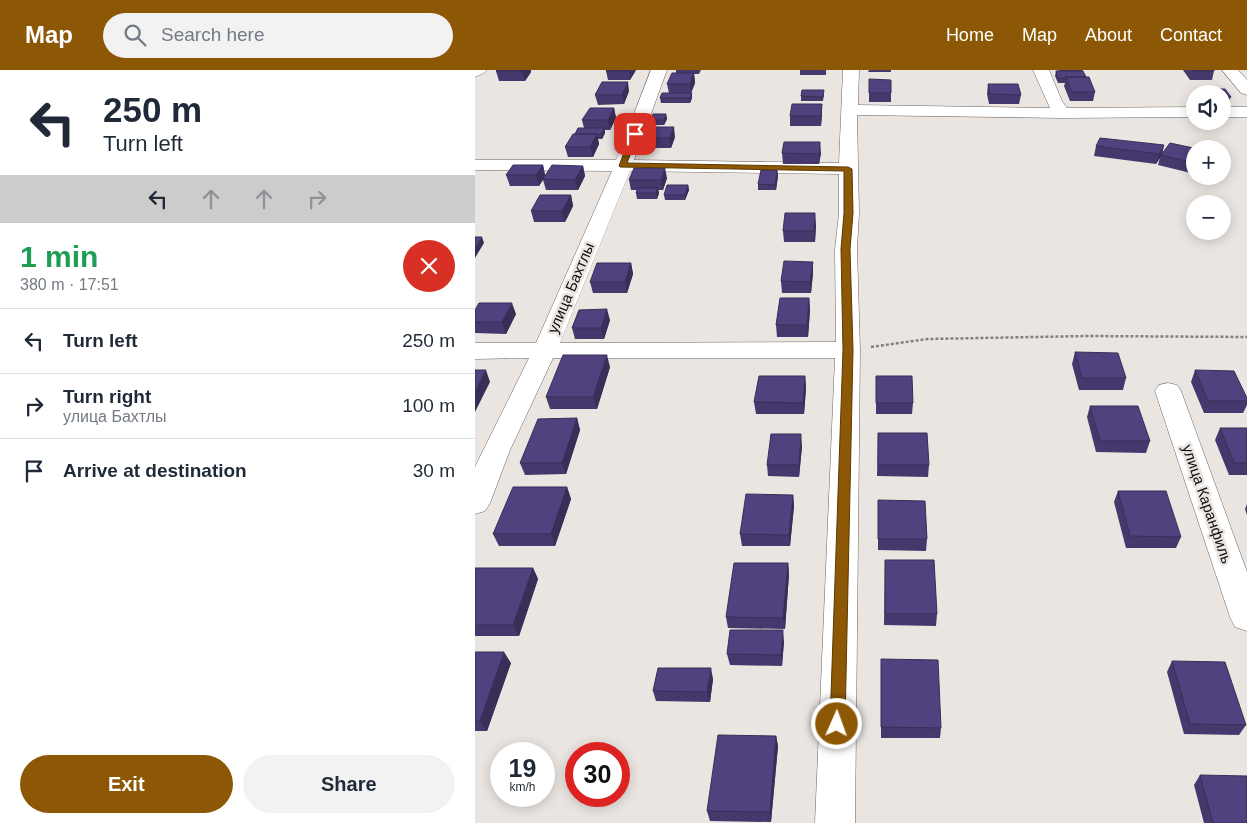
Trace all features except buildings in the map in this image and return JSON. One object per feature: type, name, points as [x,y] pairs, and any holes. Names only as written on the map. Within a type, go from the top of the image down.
[{"type":"street","points":[[475,72],[479,70]]},
{"type":"street","name":"улица Бахтлы","points":[[475,503],[496,450],[545,352],[623,166],[659,70]]},
{"type":"street","points":[[835,823],[848,350],[845,249],[849,213],[848,141],[851,70]]},
{"type":"street","points":[[1041,70],[1062,113]]},
{"type":"street","points":[[1230,70],[1247,90]]},
{"type":"street","points":[[850,110],[1062,113],[1186,112]]},
{"type":"street","points":[[1231,112],[1247,112]]},
{"type":"street","points":[[475,166],[848,169]]},
{"type":"street","points":[[475,351],[848,350]]},
{"type":"street","name":"улица Каранфиль","points":[[1168,391],[1247,617]]},
{"type":"path","points":[[848,350],[927,339],[1088,336],[1247,338]]},
{"type":"route","points":[[635,134],[623,166],[848,169],[849,213],[845,249],[848,350],[837,724]]}]
